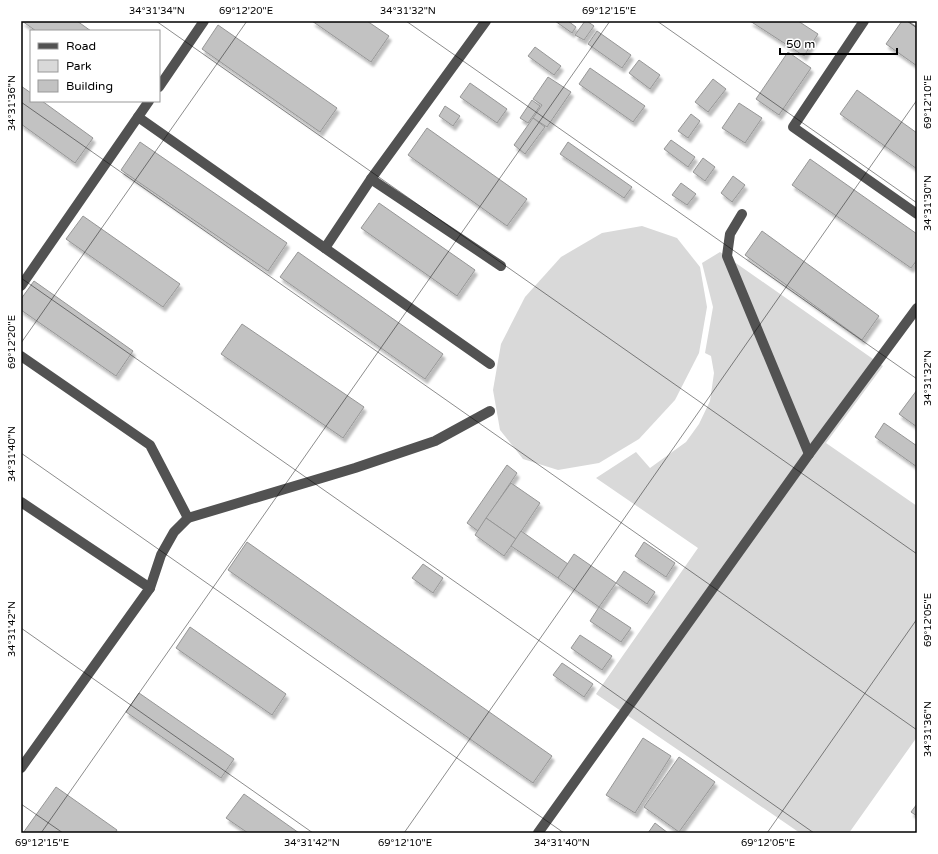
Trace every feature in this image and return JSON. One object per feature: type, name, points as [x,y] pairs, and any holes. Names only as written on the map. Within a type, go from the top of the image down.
[{"type":"street","points":[[160,86],[204,21]]},
{"type":"street","points":[[325,248],[371,179],[486,21]]},
{"type":"street","points":[[864,21],[793,127],[917,214]]},
{"type":"street","points":[[21,286],[148,102]]},
{"type":"street","points":[[138,117],[490,364]]},
{"type":"street","points":[[371,179],[501,266]]},
{"type":"street","points":[[742,214],[730,234],[727,256],[809,454]]},
{"type":"street","points":[[538,833],[809,454],[917,308]]},
{"type":"street","points":[[21,356],[150,445],[188,518]]},
{"type":"street","points":[[21,768],[150,588],[161,555],[174,532],[188,518],[355,468],[434,441],[490,411]]},
{"type":"street","points":[[21,502],[150,588]]},
{"type":"green space","points":[[642,226],[677,238],[700,267],[707,307],[699,353],[675,400],[639,439],[599,463],[558,470],[523,459],[500,430],[493,390],[501,344],[525,297],[561,257],[602,233]]},
{"type":"green space","points":[[720,252],[883,366],[826,443],[917,506],[917,737],[849,833],[800,833],[596,694],[698,548],[596,478],[636,452],[650,468],[686,442],[699,424],[710,401],[714,373],[711,356],[705,353],[713,307],[702,263]]},
{"type":"building","points":[[22,21],[77,21],[90,30],[35,30]]},
{"type":"building","points":[[312,21],[367,21],[389,36],[371,62]]},
{"type":"building","points":[[555,21],[568,21],[576,27],[572,33]]},
{"type":"building","points":[[585,21],[594,26],[584,40],[575,35]]},
{"type":"building","points":[[750,21],[798,21],[818,34],[804,56]]},
{"type":"building","points":[[902,21],[908,21],[917,27],[917,66],[886,44]]},
{"type":"building","points":[[218,25],[337,108],[320,132],[202,49]]},
{"type":"building","points":[[597,31],[631,55],[622,68],[588,44]]},
{"type":"building","points":[[535,47],[561,66],[554,75],[528,56]]},
{"type":"building","points":[[788,52],[811,68],[779,115],[756,99]]},
{"type":"building","points":[[639,60],[660,75],[650,89],[629,73]]},
{"type":"building","points":[[590,68],[645,106],[633,122],[579,84]]},
{"type":"building","points":[[548,77],[571,92],[547,127],[533,118],[542,105],[533,99]]},
{"type":"building","points":[[713,79],[726,89],[708,112],[695,102]]},
{"type":"building","points":[[470,83],[507,109],[497,123],[460,97]]},
{"type":"building","points":[[21,86],[30,92],[30,102],[43,102],[93,138],[75,163],[21,124]]},
{"type":"building","points":[[857,90],[917,133],[917,169],[840,114]]},
{"type":"building","points":[[532,100],[540,106],[528,123],[520,118]]},
{"type":"building","points":[[739,103],[762,118],[745,143],[722,128]]},
{"type":"building","points":[[445,106],[460,116],[453,126],[439,116]]},
{"type":"building","points":[[691,114],[700,121],[688,138],[678,131]]},
{"type":"building","points":[[533,118],[545,127],[525,154],[514,145]]},
{"type":"building","points":[[427,128],[527,199],[507,226],[408,155]]},
{"type":"building","points":[[671,140],[695,157],[688,167],[664,149]]},
{"type":"building","points":[[140,142],[287,243],[268,271],[121,170]]},
{"type":"building","points":[[568,142],[632,187],[624,198],[560,154]]},
{"type":"building","points":[[703,158],[715,167],[705,181],[693,172]]},
{"type":"building","points":[[810,159],[917,234],[917,260],[911,268],[792,185]]},
{"type":"building","points":[[733,176],[745,185],[732,202],[721,193]]},
{"type":"building","points":[[681,183],[696,194],[687,205],[672,195]]},
{"type":"building","points":[[379,203],[475,270],[457,296],[361,228]]},
{"type":"building","points":[[83,216],[180,284],[163,307],[66,239]]},
{"type":"building","points":[[762,231],[879,316],[862,340],[745,255]]},
{"type":"building","points":[[298,252],[443,354],[425,379],[280,277]]},
{"type":"building","points":[[34,281],[133,351],[116,376],[21,310],[21,299]]},
{"type":"building","points":[[242,324],[364,407],[343,438],[221,354]]},
{"type":"building","points":[[917,390],[917,427],[899,414]]},
{"type":"building","points":[[884,423],[917,446],[917,467],[875,437]]},
{"type":"building","points":[[507,465],[517,473],[478,531],[467,523]]},
{"type":"building","points":[[511,483],[540,503],[516,539],[486,518]]},
{"type":"building","points":[[486,518],[516,539],[504,556],[475,535]]},
{"type":"building","points":[[521,531],[568,564],[558,578],[511,546]]},
{"type":"building","points":[[247,542],[552,756],[533,783],[228,570]]},
{"type":"building","points":[[644,542],[675,563],[666,577],[635,556]]},
{"type":"building","points":[[574,554],[616,583],[599,607],[558,578]]},
{"type":"building","points":[[423,564],[443,578],[433,593],[412,578]]},
{"type":"building","points":[[624,571],[655,592],[647,604],[616,583]]},
{"type":"building","points":[[599,607],[631,628],[621,642],[590,621]]},
{"type":"building","points":[[190,627],[286,694],[272,715],[176,648]]},
{"type":"building","points":[[580,635],[612,656],[602,670],[571,648]]},
{"type":"building","points":[[562,663],[593,684],[584,697],[553,675]]},
{"type":"building","points":[[139,693],[234,759],[221,778],[126,712]]},
{"type":"building","points":[[643,738],[671,756],[635,813],[606,795]]},
{"type":"building","points":[[679,757],[715,782],[679,832],[644,807]]},
{"type":"building","points":[[56,787],[117,830],[115,833],[23,833]]},
{"type":"building","points":[[244,794],[299,833],[248,833],[226,818]]},
{"type":"building","points":[[917,804],[917,816],[911,812]]},
{"type":"building","points":[[655,823],[668,833],[648,833]]}]
